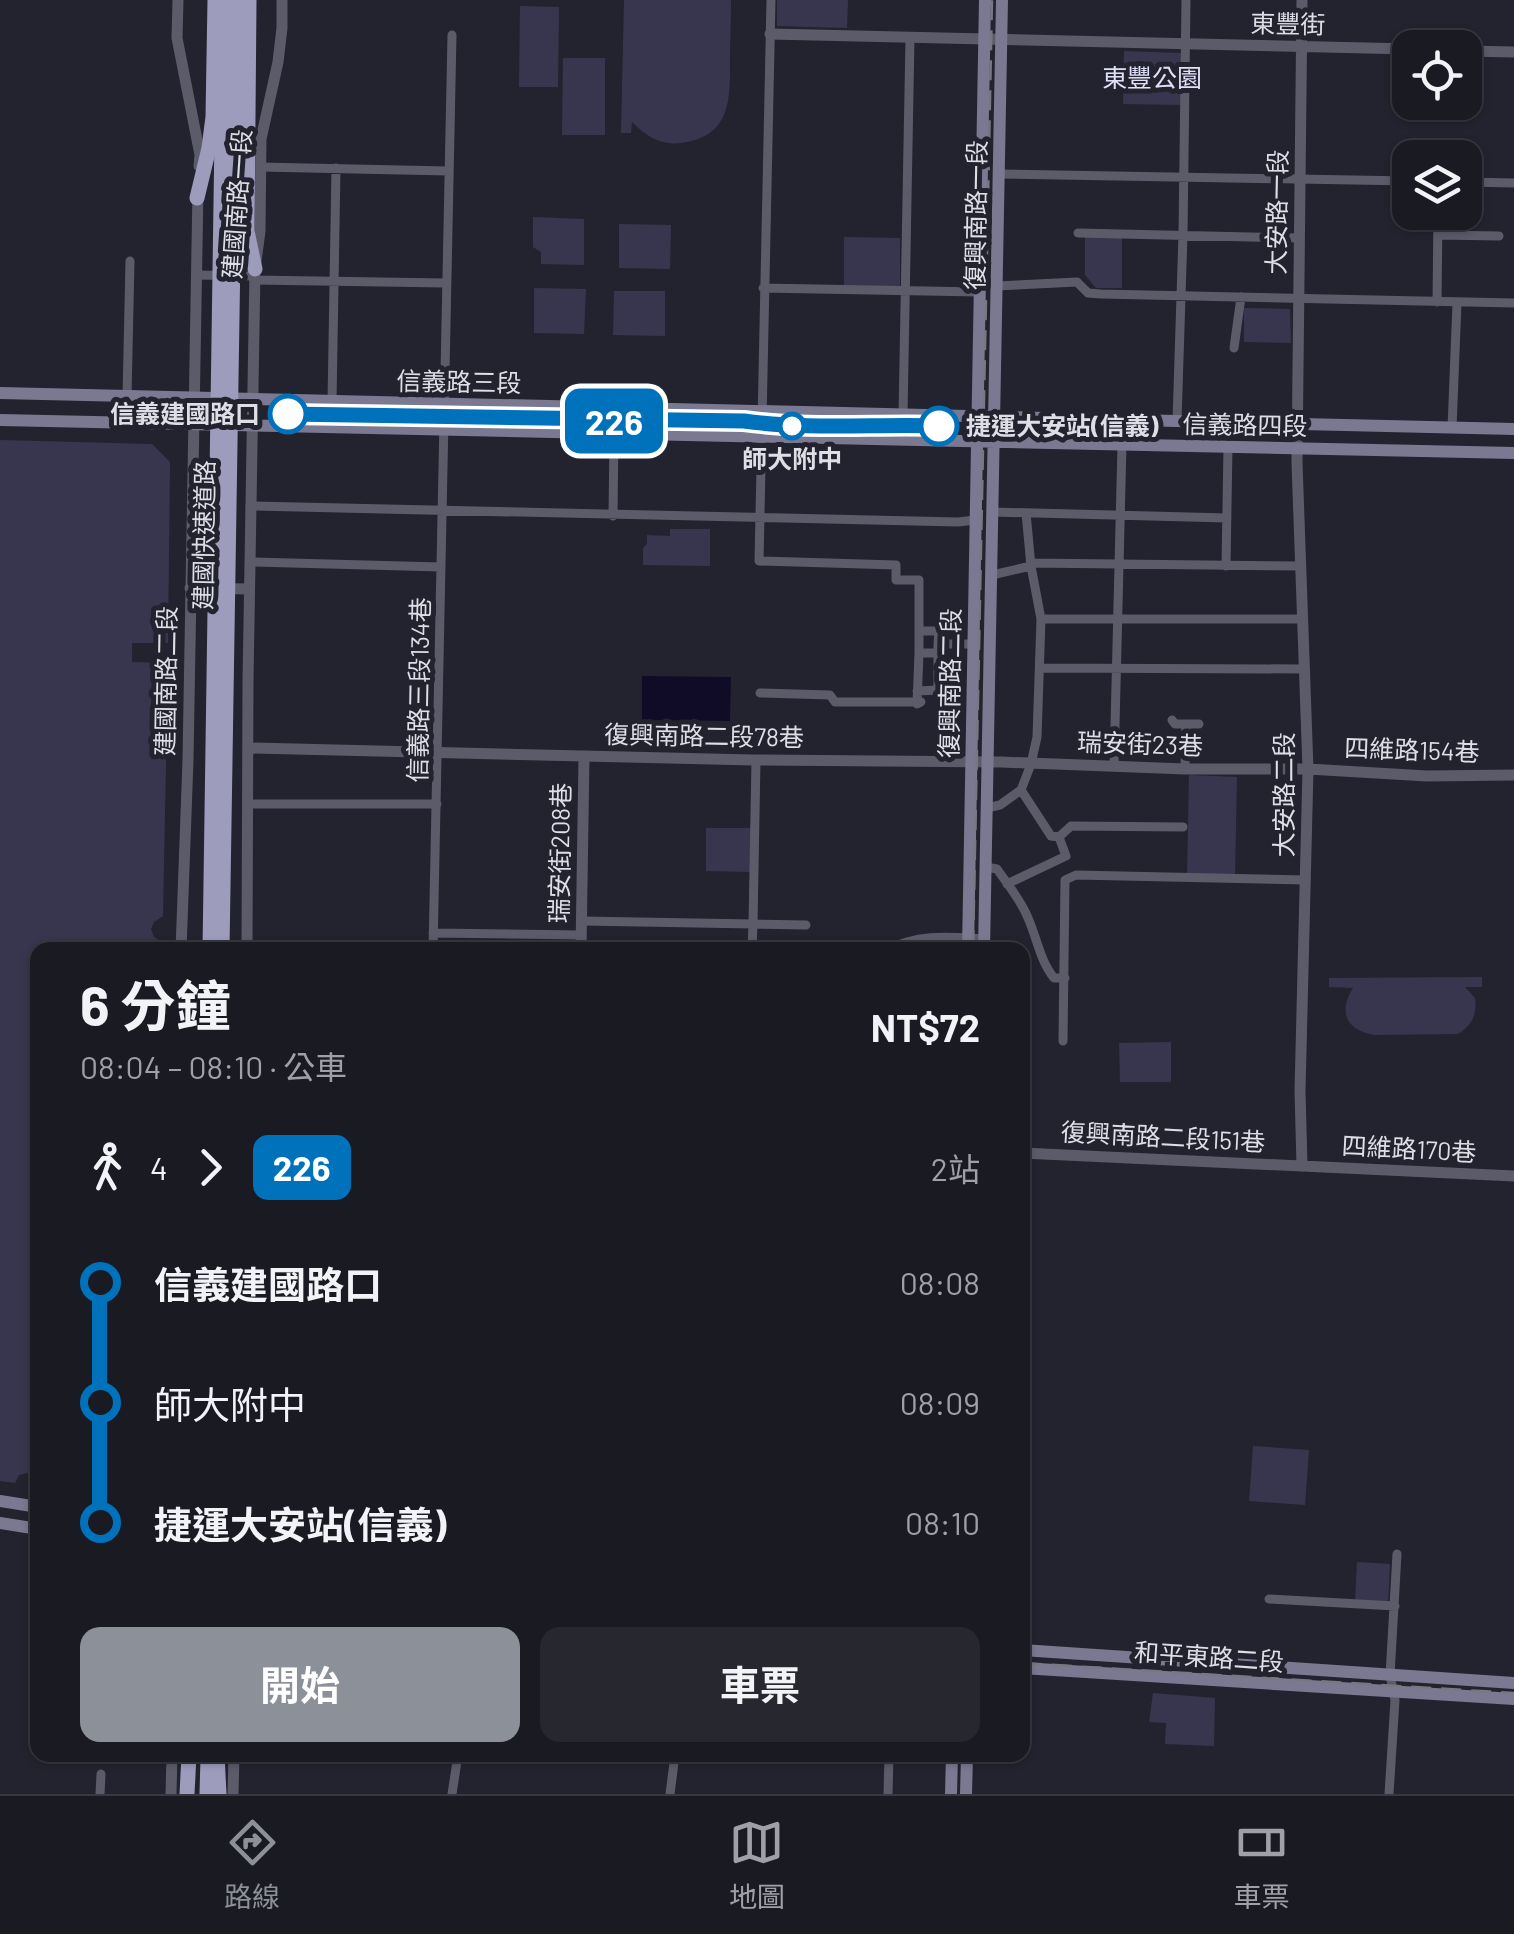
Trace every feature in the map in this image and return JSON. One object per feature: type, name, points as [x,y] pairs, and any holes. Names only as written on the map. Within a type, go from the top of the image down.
[{"type":"highway","points":[[197,198],[209,148],[215,0]]},
{"type":"highway","name":"建國快速道路","points":[[210,942],[224,0]]},
{"type":"highway","name":"建國快速道路","points":[[222,942],[237,0]]},
{"type":"highway","points":[[248,0],[248,231],[254,275]]},
{"type":"highway","points":[[187,1794],[189,1762]]},
{"type":"highway","points":[[196,1762],[196,1794]]},
{"type":"highway","points":[[207,1794],[208,1762]]},
{"type":"highway","points":[[217,1762],[219,1794]]},
{"type":"main road","name":"復興南路一段","points":[[976,416],[985,0]]},
{"type":"main road","name":"復興南路一段","points":[[995,430],[1002,0]]},
{"type":"main road","name":"信義路三段","points":[[0,393],[127,396],[195,412],[252,413],[332,402],[976,416]]},
{"type":"main road","name":"信義路三段","points":[[0,420],[252,413],[442,430],[976,442]]},
{"type":"main road","name":"信義路四段","points":[[976,416],[995,430],[1122,445],[1514,453]]},
{"type":"main road","name":"復興南路二段","points":[[968,942],[976,416]]},
{"type":"main road","name":"信義路四段","points":[[976,442],[995,430],[1177,421],[1514,429]]},
{"type":"main road","name":"復興南路二段","points":[[985,942],[995,430]]},
{"type":"main road","points":[[0,1502],[30,1506]]},
{"type":"main road","points":[[0,1523],[30,1528]]},
{"type":"main road","name":"和平東路二段","points":[[1030,1651],[1514,1683]]},
{"type":"main road","name":"和平東路二段","points":[[1030,1668],[1514,1699]]},
{"type":"main road","points":[[951,1794],[952,1762]]},
{"type":"main road","points":[[966,1794],[967,1762]]},
{"type":"street","name":"建國南路一段","points":[[178,0],[177,38],[200,155],[195,412]]},
{"type":"street","name":"建國南路一段","points":[[252,413],[261,139],[280,45],[282,0]]},
{"type":"street","points":[[760,694],[830,695],[834,702],[904,702],[921,702],[917,704],[917,690],[919,653],[919,580],[896,580],[896,564],[759,561],[771,0]]},
{"type":"street","points":[[1177,421],[1186,0]]},
{"type":"street","name":"大安路一段","points":[[1297,424],[1302,0]]},
{"type":"street","name":"東豐街","points":[[770,34],[1392,50]]},
{"type":"street","name":"信義路三段134巷","points":[[433,942],[452,35]]},
{"type":"street","points":[[903,415],[910,38]]},
{"type":"street","points":[[1482,51],[1514,52]]},
{"type":"street","points":[[260,166],[448,171]]},
{"type":"street","points":[[332,402],[336,168]]},
{"type":"street","points":[[999,174],[1392,181]]},
{"type":"street","points":[[1482,182],[1514,183]]},
{"type":"street","points":[[1437,302],[1438,230]]},
{"type":"street","points":[[1078,234],[1299,238]]},
{"type":"street","points":[[1438,234],[1498,236]]},
{"type":"street","points":[[127,396],[130,261]]},
{"type":"street","points":[[196,274],[445,283]]},
{"type":"street","points":[[997,286],[1077,282],[1088,293],[1514,303]]},
{"type":"street","points":[[763,288],[979,292]]},
{"type":"street","points":[[1234,348],[1241,297]]},
{"type":"street","points":[[1452,428],[1457,303]]},
{"type":"street","name":"建國南路二段","points":[[180,942],[195,412]]},
{"type":"street","points":[[247,942],[252,413]]},
{"type":"street","name":"大安路二段","points":[[1297,424],[1308,769],[1300,1092],[1302,1166]]},
{"type":"street","points":[[613,516],[614,433]]},
{"type":"street","points":[[1114,766],[1122,445]]},
{"type":"street","points":[[1226,566],[1228,447]]},
{"type":"street","points":[[250,506],[760,519],[975,520]]},
{"type":"street","points":[[993,512],[1227,518]]},
{"type":"street","points":[[987,808],[1000,805],[1021,790],[1037,737],[1041,618],[1030,565],[1026,513]]},
{"type":"street","points":[[250,562],[441,567]]},
{"type":"street","points":[[992,575],[1030,565],[1300,566]]},
{"type":"street","points":[[190,588],[249,588]]},
{"type":"street","points":[[1041,618],[1302,619]]},
{"type":"street","points":[[917,690],[938,690],[938,632],[919,632]]},
{"type":"street","points":[[919,653],[973,644]]},
{"type":"street","points":[[1040,668],[1304,669]]},
{"type":"street","points":[[1172,720],[1175,724],[1199,724]]},
{"type":"street","points":[[1186,724],[1186,769]]},
{"type":"street","name":"復興南路二段78巷","points":[[248,748],[971,762]]},
{"type":"street","name":"瑞安街208巷","points":[[581,942],[584,756]]},
{"type":"street","points":[[752,942],[756,760]]},
{"type":"street","name":"瑞安街23巷","points":[[971,762],[1308,769]]},
{"type":"street","name":"四維路154巷","points":[[1308,769],[1514,776]]},
{"type":"street","points":[[1021,790],[1051,836],[1059,837],[1071,826],[1183,827]]},
{"type":"street","points":[[248,804],[437,804]]},
{"type":"street","points":[[1007,884],[1066,856],[1059,837]]},
{"type":"street","points":[[986,867],[998,869],[1022,904],[1045,968],[1054,978],[1065,978]]},
{"type":"street","points":[[1063,1042],[1065,880],[1076,875],[1306,880]]},
{"type":"street","points":[[582,921],[806,925]]},
{"type":"street","points":[[433,933],[581,935]]},
{"type":"street","points":[[906,942],[926,937],[956,942]]},
{"type":"street","name":"復興南路二段151巷","points":[[1030,1153],[1302,1166]]},
{"type":"street","name":"四維路170巷","points":[[1302,1166],[1514,1176]]},
{"type":"street","points":[[1389,1794],[1397,1554]]},
{"type":"street","points":[[1268,1599],[1395,1606]]},
{"type":"street","points":[[171,1794],[172,1762]]},
{"type":"street","points":[[233,1794],[234,1762]]},
{"type":"street","points":[[452,1794],[457,1762]]},
{"type":"street","points":[[670,1794],[675,1762]]},
{"type":"street","points":[[888,1794],[889,1762]]},
{"type":"street","points":[[100,1794],[101,1774]]},
{"type":"green space","points":[[624,0],[731,0],[728,101],[720,123],[701,138],[678,143],[656,140],[632,122],[631,133],[621,133]]},
{"type":"green space","points":[[777,0],[848,0],[847,28],[777,26]]},
{"type":"green space","points":[[520,6],[559,7],[558,87],[519,87]]},
{"type":"green space","name":"東豐公園","points":[[1124,51],[1181,53],[1181,105],[1123,104]]},
{"type":"green space","points":[[563,58],[605,58],[605,135],[562,135]]},
{"type":"green space","points":[[533,217],[584,219],[584,265],[541,264],[541,252],[533,247]]},
{"type":"green space","points":[[619,224],[671,225],[670,269],[619,268]]},
{"type":"green space","points":[[1085,236],[1122,237],[1122,288],[1096,288],[1085,275]]},
{"type":"green space","points":[[844,237],[900,238],[900,286],[844,286]]},
{"type":"green space","points":[[534,288],[586,289],[584,334],[534,333]]},
{"type":"green space","points":[[614,291],[665,291],[665,336],[613,335]]},
{"type":"green space","points":[[1244,308],[1290,309],[1291,343],[1244,342]]},
{"type":"green space","points":[[0,440],[152,444],[170,462],[168,643],[132,643],[132,662],[168,663],[167,689],[158,692],[155,701],[158,708],[167,711],[163,916],[151,929],[162,942],[30,942],[30,1475],[19,1475],[15,1483],[0,1481]]},
{"type":"green space","points":[[670,529],[710,529],[710,566],[643,565],[647,535],[670,536]]},
{"type":"green space","points":[[1189,775],[1237,777],[1235,875],[1187,874]]},
{"type":"green space","points":[[706,828],[751,828],[751,872],[706,871]]},
{"type":"green space","points":[[1482,977],[1482,987],[1465,987],[1475,998],[1475,1010],[1470,1023],[1458,1034],[1364,1033],[1347,1019],[1346,1005],[1353,988],[1329,987],[1329,978]]},
{"type":"green space","points":[[1171,1042],[1171,1082],[1120,1082],[1119,1043]]},
{"type":"green space","points":[[1253,1446],[1309,1450],[1305,1505],[1249,1501]]},
{"type":"green space","points":[[1357,1562],[1390,1564],[1388,1603],[1355,1602]]},
{"type":"green space","points":[[1153,1693],[1215,1698],[1214,1746],[1165,1744],[1166,1723],[1149,1722]]},
{"type":"shaded area","points":[[642,676],[731,677],[730,721],[642,720]]},
{"type":"railway","points":[[973,942],[992,0]]},
{"type":"railway","points":[[1030,1663],[1514,1693]]},
{"type":"bus line","name":"226","points":[[288,414],[939,426]]},
{"type":"place","name":"信義建國路口","points":[[288,414]]},
{"type":"place","name":"師大附中","points":[[792,426]]},
{"type":"place","name":"捷運大安站(信義)","points":[[939,426]]}]
